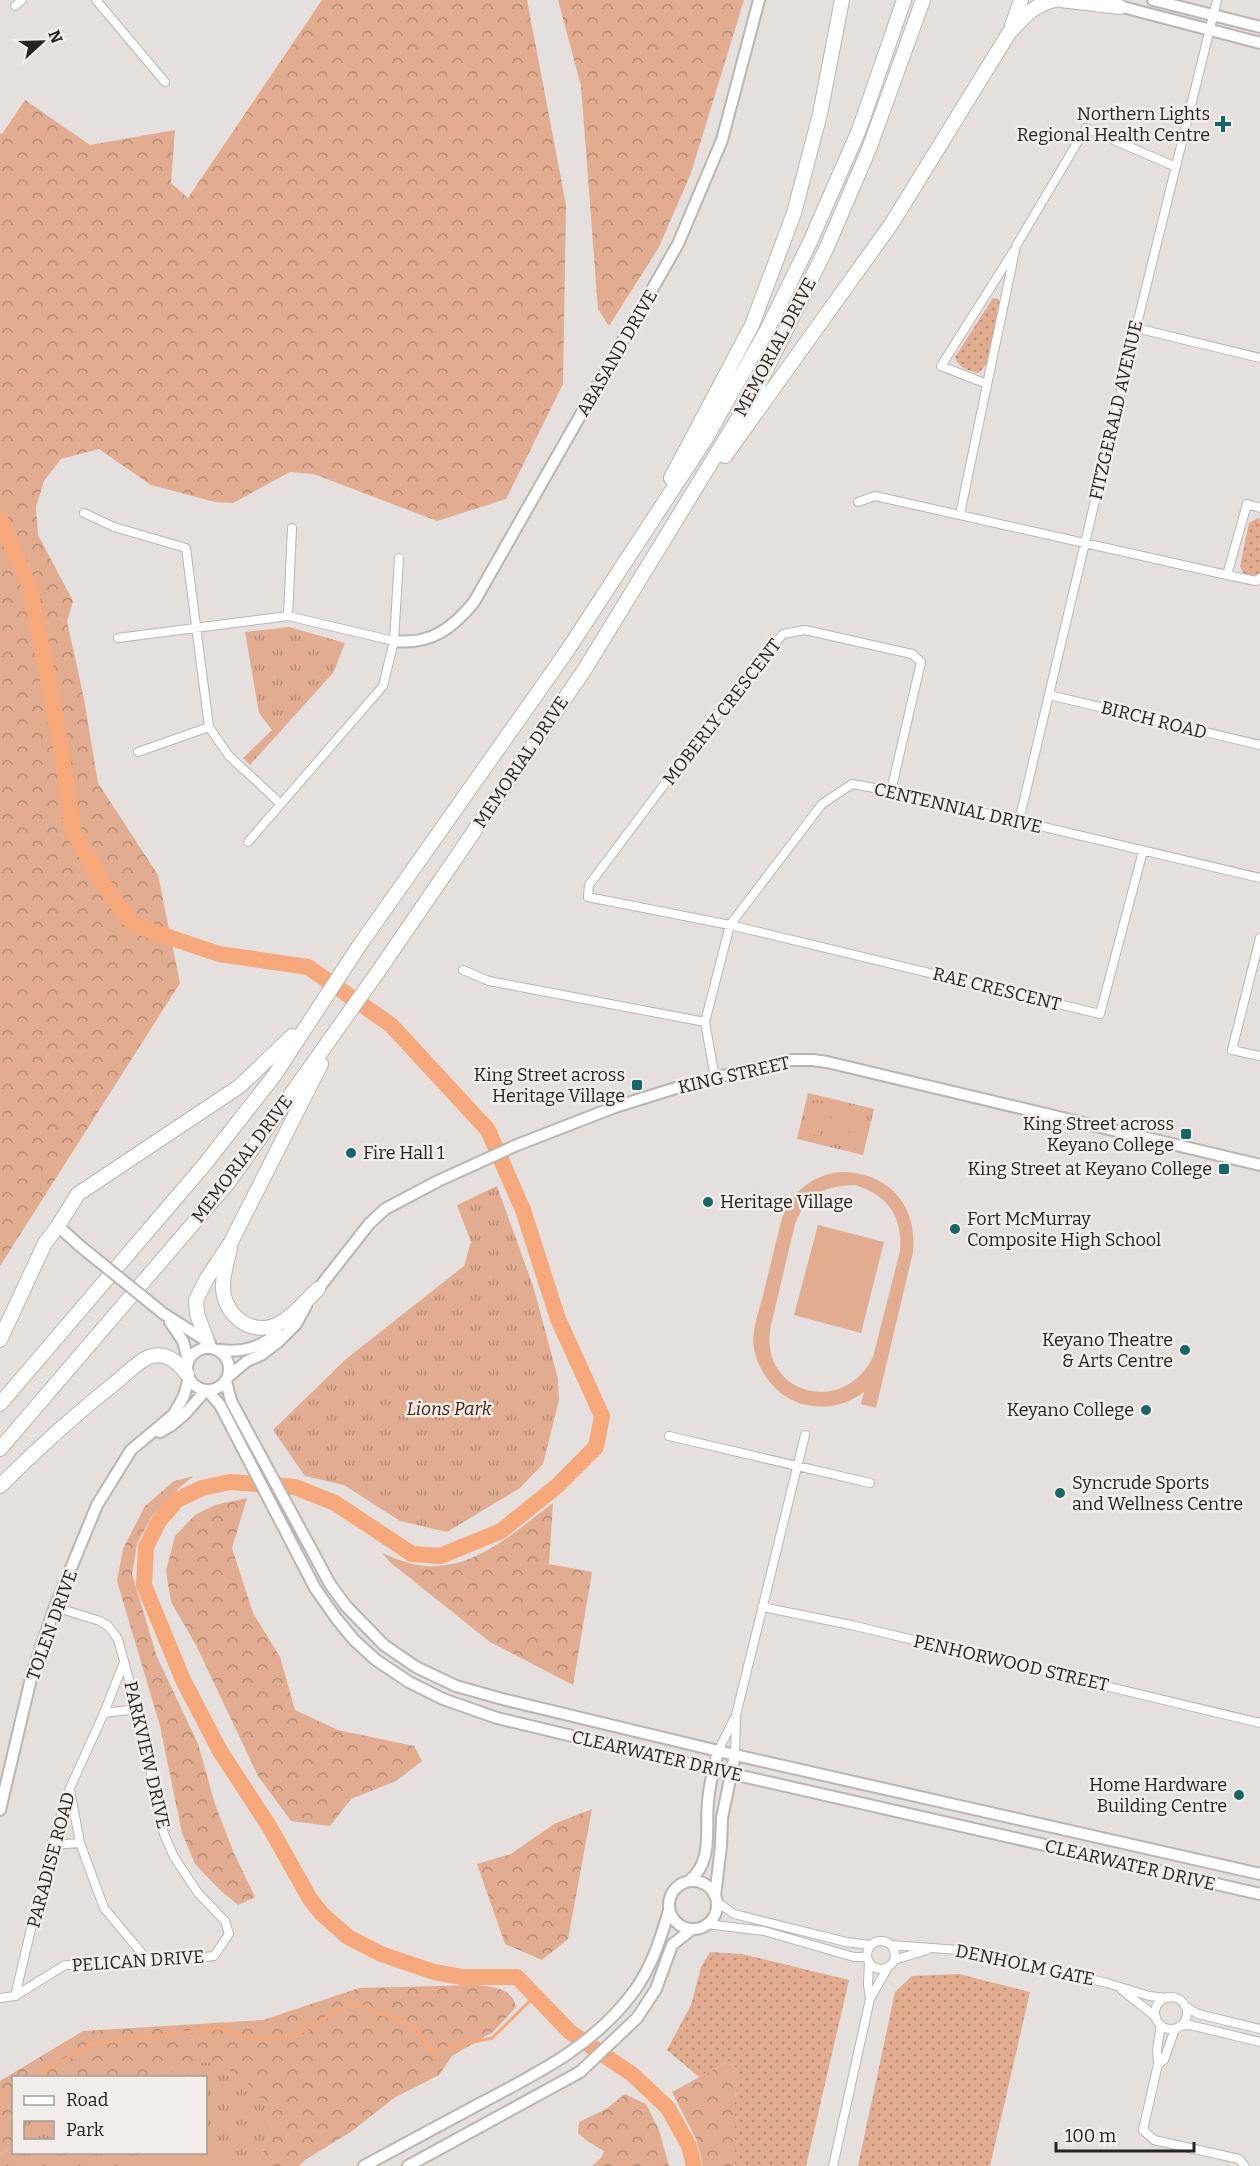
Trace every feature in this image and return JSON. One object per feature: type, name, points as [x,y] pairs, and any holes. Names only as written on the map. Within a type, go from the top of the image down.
[{"type":"highway","points":[[625,562],[756,314],[794,213],[820,114],[842,0]]},
{"type":"highway","name":"MEMORIAL DRIVE","points":[[0,1404],[205,1164],[274,1076],[359,946],[560,662],[705,440],[767,330],[810,242],[859,129],[904,0]]},
{"type":"highway","name":"MEMORIAL DRIVE","points":[[0,1449],[228,1183],[380,969],[585,669],[758,386],[827,247],[869,149],[923,0]]},
{"type":"highway","points":[[1009,33],[1021,0]]},
{"type":"highway","points":[[660,546],[892,224],[1009,33],[1025,15],[1041,3],[1055,0]]},
{"type":"highway","points":[[1061,0],[1120,7]]},
{"type":"highway","points":[[0,1340],[45,1243],[78,1194],[240,1086],[271,1059],[313,1014]]},
{"type":"highway","points":[[214,1347],[197,1314],[196,1300],[231,1242],[339,1028]]},
{"type":"highway","points":[[231,1242],[223,1286],[229,1310],[244,1324],[262,1329],[280,1323],[289,1318],[318,1289]]},
{"type":"highway","points":[[0,1486],[109,1387],[147,1357],[158,1355],[169,1357],[188,1370]]},
{"type":"main road","name":"ABASAND DRIVE","points":[[394,641],[411,643],[442,633],[459,620],[474,602],[664,272],[693,212],[722,140],[759,0]]},
{"type":"main road","points":[[1093,0],[1260,43]]},
{"type":"main road","points":[[1153,0],[1260,27]]},
{"type":"main road","name":"KING STREET","points":[[227,1379],[247,1361],[261,1355],[278,1342],[296,1324],[318,1289],[369,1224],[385,1209],[517,1145],[635,1100],[791,1060],[813,1060],[1260,1165]]},
{"type":"main road","points":[[58,1226],[165,1314],[214,1347],[228,1362],[227,1379],[216,1389],[206,1391],[194,1385],[188,1370],[183,1341],[165,1314]]},
{"type":"main road","name":"KING STREET","points":[[214,1347],[239,1351],[262,1343],[272,1338],[304,1309]]},
{"type":"main road","points":[[188,1370],[192,1354],[201,1348],[214,1347]]},
{"type":"main road","name":"TOLEN DRIVE","points":[[0,1810],[32,1674],[55,1607],[97,1505],[131,1450],[174,1414],[184,1396],[188,1370]]},
{"type":"main road","name":"CLEARWATER DRIVE","points":[[227,1379],[231,1401],[330,1584],[363,1625],[384,1645],[416,1667],[456,1686],[506,1700],[735,1755],[1260,1874]]},
{"type":"main road","name":"CLEARWATER DRIVE","points":[[206,1391],[220,1405],[320,1595],[354,1640],[376,1660],[409,1682],[435,1695],[497,1718],[730,1774],[1260,1894]]},
{"type":"main road","name":"TOLEN DRIVE","points":[[131,1450],[172,1425],[206,1391]]},
{"type":"main road","points":[[364,2166],[549,2067],[586,2042],[618,2010],[644,1975],[659,1942],[669,1910],[671,1894],[682,1883],[698,1874],[706,1852],[709,1827],[707,1803],[718,1751]]},
{"type":"main road","points":[[408,2166],[567,2081],[602,2053],[638,2018],[656,1989],[672,1945],[692,1929],[707,1924],[716,1912],[722,1818],[735,1755]]},
{"type":"main road","points":[[689,1881],[705,1884],[716,1899]]},
{"type":"main road","points":[[669,1910],[677,1924],[692,1929]]},
{"type":"street","points":[[15,6],[22,0]]},
{"type":"street","points":[[96,0],[165,82]]},
{"type":"street","name":"FITZGERALD AVENUE","points":[[1019,821],[1136,328],[1217,0]]},
{"type":"street","points":[[987,384],[941,366],[1086,129],[1176,167]]},
{"type":"street","points":[[960,514],[1016,246]]},
{"type":"street","points":[[1136,328],[1260,358]]},
{"type":"street","points":[[858,502],[875,496],[1227,575],[1256,581],[1260,578]]},
{"type":"street","points":[[1227,575],[1247,504],[1260,508]]},
{"type":"street","points":[[84,513],[114,527],[186,548],[209,727],[229,756],[281,804]]},
{"type":"street","points":[[288,616],[292,528]]},
{"type":"street","points":[[248,842],[383,686],[394,641],[399,558]]},
{"type":"street","points":[[118,638],[288,616],[394,641]]},
{"type":"street","name":"MOBERLY CRESCENT","points":[[730,925],[588,897],[589,885],[738,686],[783,634],[805,630],[912,654],[921,662],[891,791]]},
{"type":"street","name":"BIRCH ROAD","points":[[1049,694],[1260,745]]},
{"type":"street","points":[[138,752],[209,727]]},
{"type":"street","name":"CENTENNIAL DRIVE","points":[[715,1078],[705,1022],[730,925],[822,804],[852,784],[891,791],[1260,878]]},
{"type":"street","name":"RAE CRESCENT","points":[[730,925],[1100,1014],[1143,851]]},
{"type":"street","points":[[1260,938],[1232,1050],[1260,1056]]},
{"type":"street","points":[[463,969],[489,981],[705,1022]]},
{"type":"street","points":[[735,1755],[736,1715],[805,1435]]},
{"type":"street","points":[[669,1436],[870,1484]]},
{"type":"street","name":"PARKVIEW DRIVE","points":[[55,1607],[108,1626],[118,1639],[137,1709],[164,1834],[174,1857],[198,1893],[225,1920],[227,1926]]},
{"type":"street","name":"PENHORWOOD STREET","points":[[762,1607],[851,1625],[1260,1723]]},
{"type":"street","name":"PARADISE ROAD","points":[[15,1996],[51,1845],[70,1788],[125,1660]]},
{"type":"street","points":[[104,1713],[137,1709]]},
{"type":"street","points":[[718,1751],[736,1715]]},
{"type":"street","points":[[70,1788],[81,1843],[104,1908],[150,1963]]},
{"type":"street","points":[[51,1845],[81,1843]]},
{"type":"street","points":[[716,1899],[726,1910],[740,1916],[846,1942],[870,1944],[883,1941],[891,1945],[895,1953],[870,1999],[833,2166]]},
{"type":"street","points":[[707,1924],[764,1931],[868,1960],[875,1968],[891,1964]]},
{"type":"street","name":"PELICAN DRIVE","points":[[0,1998],[15,1996],[65,1965],[150,1963],[214,1956],[229,1934],[227,1926]]},
{"type":"street","points":[[870,1944],[868,1960],[870,1999]]},
{"type":"street","name":"DENHOLM GATE","points":[[891,1945],[972,1951],[1149,1996],[1168,1998]]},
{"type":"street","name":"DENHOLM GATE","points":[[891,1964],[932,1949]]},
{"type":"street","name":"DENHOLM GATE","points":[[1118,1987],[1156,2017]]},
{"type":"street","points":[[1260,2029],[1198,2014],[1178,1999],[1168,1998],[1157,2007],[1156,2017],[1161,2025],[1170,2029],[1190,2025],[1260,2042]]},
{"type":"street","points":[[1158,2064],[1164,2060],[1178,2027],[1187,2015],[1185,2006]]},
{"type":"street","points":[[1161,2025],[1157,2049],[1158,2064],[1143,2130],[1154,2140],[1239,2159],[1245,2166]]},
{"type":"green space","points":[[322,0],[527,0],[566,205],[563,384],[506,499],[437,521],[314,474],[290,472],[233,503],[215,502],[151,485],[99,449],[61,459],[44,481],[36,507],[38,535],[73,601],[67,621],[84,699],[98,783],[158,875],[180,983],[0,1266],[0,133],[2,134],[25,100],[90,145],[175,130],[171,183],[188,198]]},
{"type":"green space","points":[[558,0],[744,0],[691,173],[659,247],[609,326],[598,309],[581,86]]},
{"type":"green space","points":[[993,298],[1000,302],[987,363],[978,373],[967,370],[956,361],[955,357]]},
{"type":"green space","points":[[1260,519],[1260,573],[1252,576],[1243,573],[1240,566],[1249,523]]},
{"type":"green space","points":[[289,627],[345,643],[333,673],[250,765],[243,758],[272,730],[259,713],[245,632]]},
{"type":"green space","points":[[808,1093],[874,1109],[863,1155],[797,1139]]},
{"type":"green space","points":[[814,1102],[827,1105],[820,1136],[807,1133]]},
{"type":"green space","points":[[834,1106],[847,1109],[840,1140],[827,1137]]},
{"type":"green space","points":[[854,1111],[867,1114],[860,1145],[847,1142]]},
{"type":"green space","points":[[856,1173],[872,1177],[885,1184],[904,1205],[910,1219],[913,1252],[876,1408],[861,1404],[864,1392],[833,1406],[799,1403],[783,1395],[764,1375],[754,1349],[755,1324],[782,1218],[797,1193],[811,1181],[829,1174]],"holes":[[[855,1185],[867,1189],[885,1201],[891,1209],[896,1218],[900,1239],[900,1251],[873,1357],[859,1376],[842,1387],[824,1392],[806,1390],[789,1382],[777,1368],[770,1349],[771,1325],[795,1224],[805,1205],[826,1190]]]},
{"type":"green space","name":"Lions Park","points":[[497,1186],[534,1289],[558,1379],[559,1400],[543,1464],[520,1488],[447,1532],[400,1521],[344,1485],[305,1476],[273,1430],[346,1359],[464,1266],[471,1242],[457,1205]]},
{"type":"green space","points":[[818,1225],[884,1242],[861,1333],[794,1315]]},
{"type":"green space","points":[[194,1476],[152,1516],[137,1544],[132,1574],[157,1657],[198,1744],[215,1804],[233,1851],[255,1897],[238,1905],[195,1864],[182,1833],[160,1726],[117,1581],[123,1549],[145,1506],[174,1481]]},
{"type":"green space","points":[[247,1498],[232,1548],[253,1613],[280,1657],[295,1710],[338,1730],[414,1746],[422,1761],[396,1781],[351,1799],[330,1826],[291,1821],[258,1776],[196,1645],[171,1602],[166,1571],[175,1536],[195,1515],[215,1505]]},
{"type":"green space","points":[[553,1503],[549,1564],[592,1572],[573,1685],[490,1642],[391,1563],[382,1553],[413,1564],[433,1566],[452,1564],[489,1550]]},
{"type":"green space","points":[[592,1809],[568,1939],[542,1960],[505,1944],[477,1864],[511,1854],[554,1824]]},
{"type":"green space","points":[[710,1952],[742,1954],[849,1980],[806,2166],[735,2166],[735,2098],[738,2070],[729,2061],[699,2077],[667,2050],[691,2005],[701,1967]]},
{"type":"green space","points":[[959,1974],[1030,1992],[990,2166],[858,2166],[895,1992],[912,1976]]},
{"type":"green space","points":[[475,1985],[506,1992],[514,2000],[516,2007],[493,2032],[452,2056],[439,2075],[394,2098],[352,2131],[299,2166],[258,2166],[272,2126],[243,2078],[173,2066],[162,2076],[12,2076],[12,2146],[0,2155],[0,2081],[83,2031],[263,2020],[359,1988]]},
{"type":"green space","points":[[729,2061],[738,2070],[735,2098],[735,2166],[703,2166],[697,2141],[672,2092]]},
{"type":"green space","points":[[214,2062],[243,2078],[265,2103],[272,2126],[258,2166],[0,2166],[0,2155],[12,2146],[12,2154],[207,2154],[207,2076],[162,2076],[173,2066]]},
{"type":"green space","points":[[625,2094],[646,2104],[659,2130],[669,2166],[592,2166],[601,2158],[604,2151],[578,2133],[579,2122],[606,2109]]},
{"type":"green space","points":[[207,2140],[243,2166],[131,2166],[141,2154],[207,2154]]},
{"type":"waterway","points":[[0,519],[30,588],[60,742],[73,832],[105,887],[133,925],[219,954],[308,967],[391,1025],[488,1130],[523,1210],[558,1319],[602,1416],[596,1447],[557,1486],[501,1531],[440,1556],[412,1554],[335,1503],[295,1487],[230,1482],[202,1488],[177,1500],[159,1521],[146,1547],[144,1585],[183,1680],[220,1751],[269,1826],[310,1899],[322,1914],[348,1937],[381,1954],[434,1972],[462,1977],[517,1977],[570,2032],[633,2075],[668,2108],[689,2146],[694,2166]]},
{"type":"waterway","points":[[36,2076],[91,2044],[221,2028],[257,2040],[295,2036],[350,2003],[412,2025],[432,2051],[492,2038],[535,1996]]},
{"type":"waterway","points":[[0,2096],[12,2089]]},
{"type":"place","name":"Northern Lights Regional Health Centre","points":[[1223,124]]},
{"type":"place","name":"King Street across Heritage Village","points":[[637,1085]]},
{"type":"place","name":"King Street across Keyano College","points":[[1186,1134]]},
{"type":"place","name":"Fire Hall 1","points":[[351,1153]]},
{"type":"place","name":"King Street at Keyano College","points":[[1224,1169]]},
{"type":"place","name":"Heritage Village","points":[[708,1202]]},
{"type":"place","name":"Fort McMurray Composite High School","points":[[955,1229]]},
{"type":"place","name":"Keyano Theatre & Arts Centre","points":[[1185,1350]]},
{"type":"place","name":"Keyano College","points":[[1146,1410]]},
{"type":"place","name":"Syncrude Sports and Wellness Centre","points":[[1060,1493]]},
{"type":"place","name":"Home Hardware Building Centre","points":[[1239,1795]]}]
